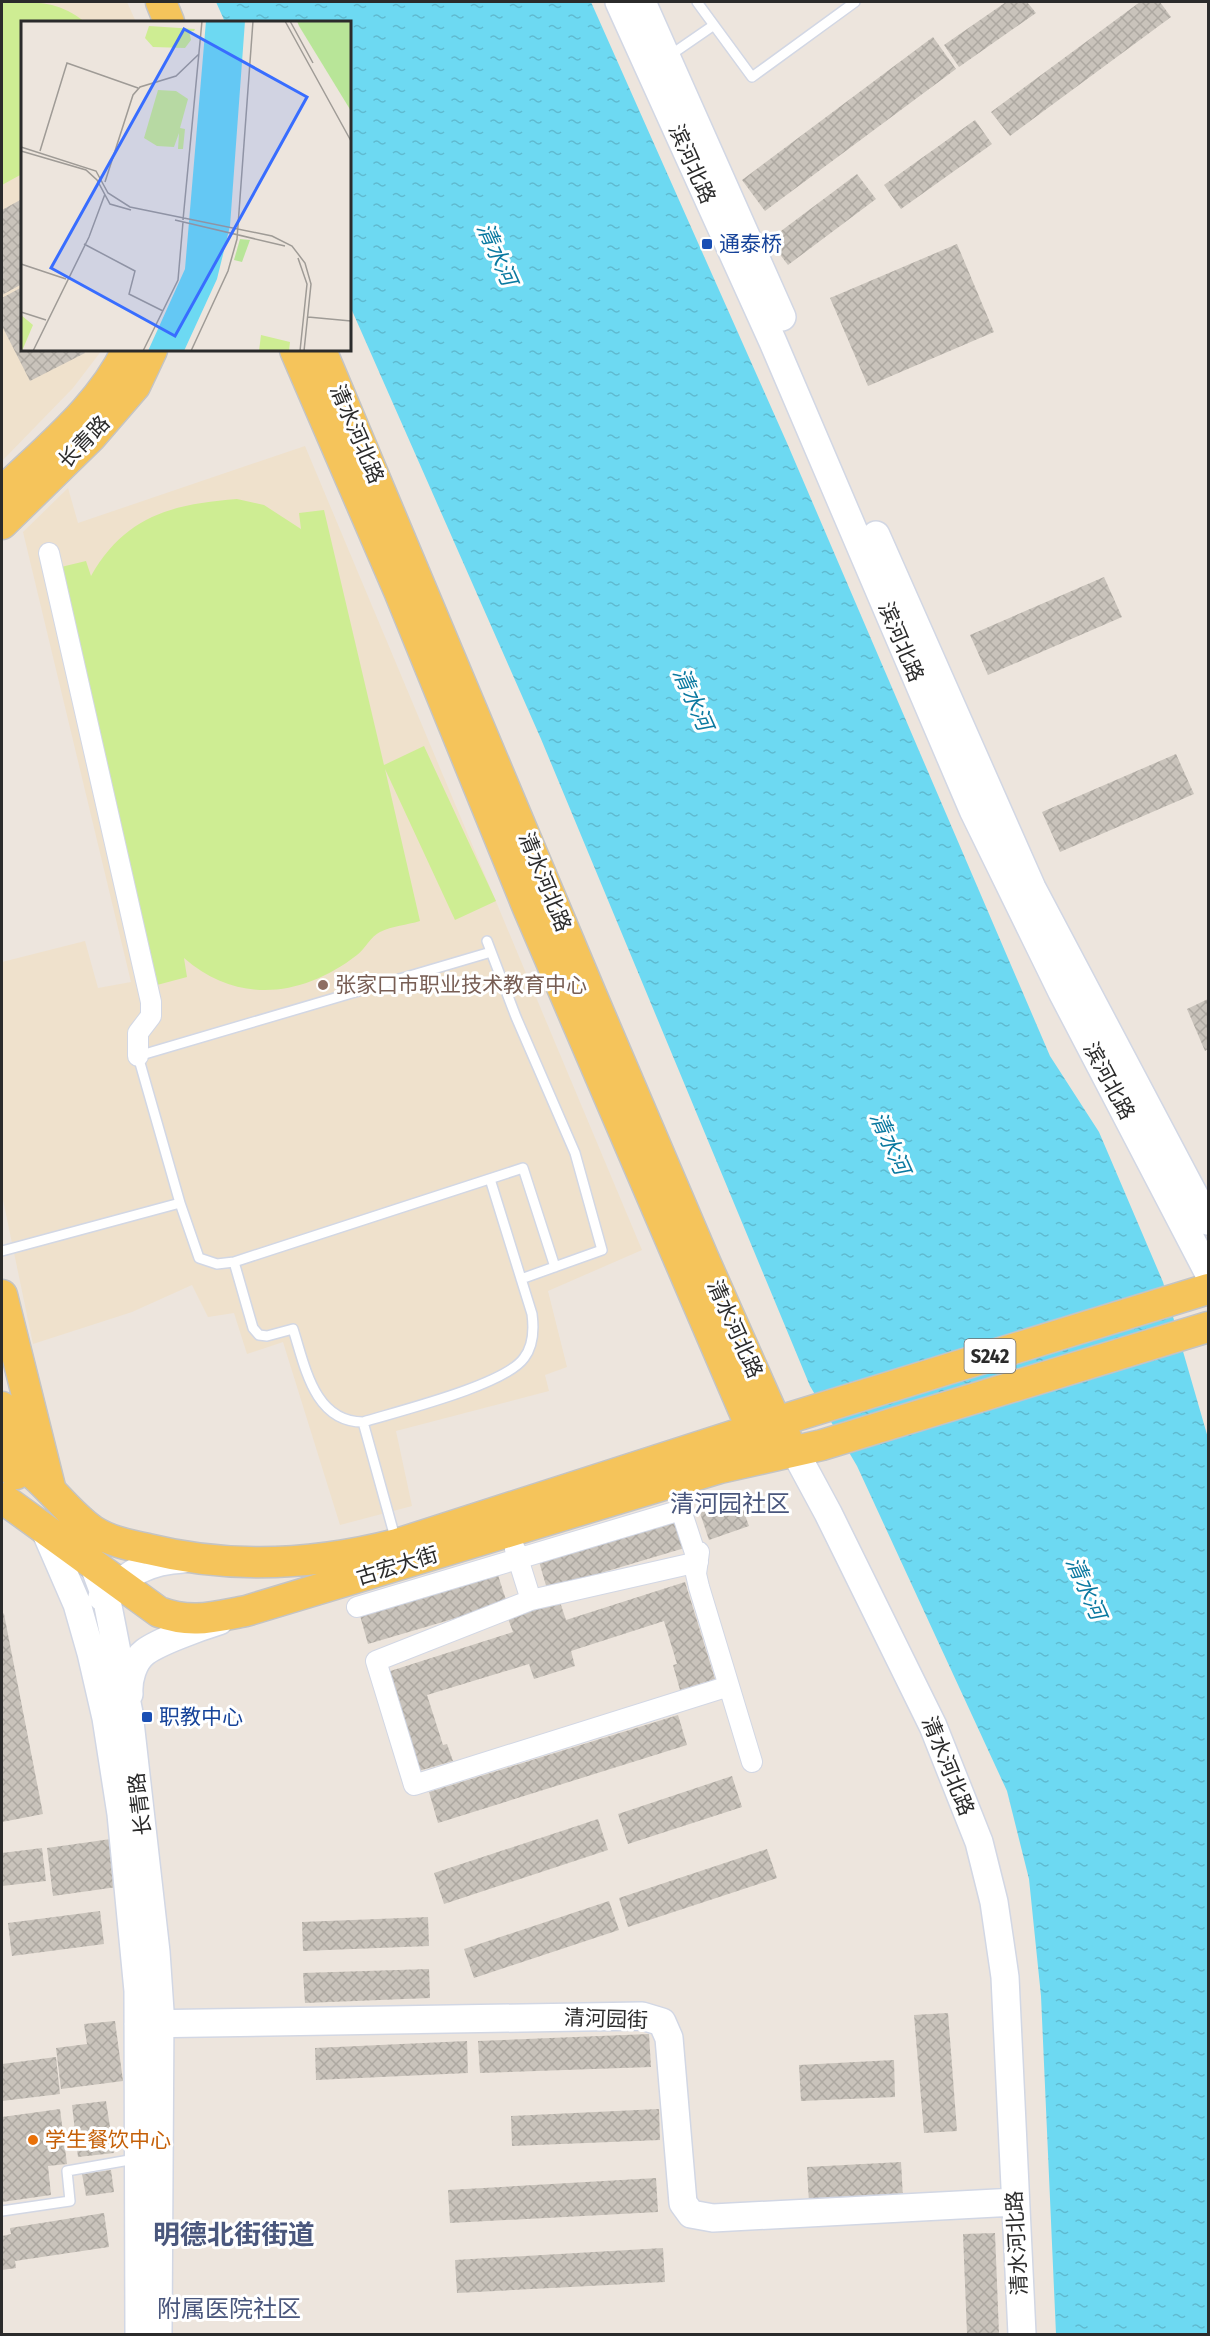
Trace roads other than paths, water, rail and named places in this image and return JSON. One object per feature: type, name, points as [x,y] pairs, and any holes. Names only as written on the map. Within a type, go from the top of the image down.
[{"type":"main road","points":[[161,2],[169,21]]},
{"type":"main road","points":[[179,2],[188,21]]},
{"type":"main road","name":"滨河北路","points":[[619,2],[657,61],[1032,888],[1209,1221]]},
{"type":"main road","name":"滨河北路","points":[[642,2],[657,61],[773,342],[973,810],[1062,992],[1209,1272]]},
{"type":"main road","name":"长青路","points":[[2,492],[85,412],[120,366],[128,351]]},
{"type":"main road","name":"长青路","points":[[2,524],[91,437],[135,386],[152,351]]},
{"type":"main road","name":"清水河北路","points":[[295,351],[399,591],[528,908],[764,1425],[808,1448],[828,1513],[933,1726],[979,1842],[994,1902],[1005,1977],[1022,2334]]},
{"type":"main road","name":"清水河北路","points":[[321,351],[703,1257],[764,1425],[764,1457]]},
{"type":"main road","name":"古宏大街","points":[[7,1456],[24,1466],[51,1490],[69,1511],[92,1530],[114,1541],[172,1555],[243,1563],[341,1556],[397,1544],[764,1425],[1209,1289]]},
{"type":"main road","points":[[2,1373],[9,1349],[5,1309]]},
{"type":"main road","points":[[5,1309],[51,1490],[94,1566]]},
{"type":"main road","name":"S242","points":[[808,1448],[1195,1331]]},
{"type":"main road","name":"长青路","points":[[2,1407],[7,1456],[44,1528],[77,1604],[106,1718],[121,1814],[138,1991],[149,2024],[158,2334]]},
{"type":"main road","name":"古宏大街","points":[[2,1498],[94,1566],[112,1589],[179,1619],[204,1618],[246,1611],[514,1545],[678,1481],[764,1457],[808,1448]]},
{"type":"main road","points":[[84,1629],[88,1613],[94,1602],[134,1570],[169,1560],[197,1558]]},
{"type":"main road","name":"长青路","points":[[112,1589],[129,1713],[155,1941],[138,2159],[139,2334]]},
{"type":"main road","points":[[129,1713],[128,1683],[135,1665],[145,1652],[193,1630],[246,1611]]},
{"type":"main road","name":"清河园街","points":[[149,2024],[642,2016],[662,2022],[669,2038],[683,2203],[691,2214],[713,2218],[1015,2202]]},
{"type":"street","points":[[49,553],[151,1002],[151,1016],[138,1033],[138,1056]]},
{"type":"street","points":[[678,1481],[699,1545],[696,1574],[699,1587],[752,1762]]},
{"type":"street","points":[[357,1607],[514,1545],[681,1510],[698,1562]]},
{"type":"street","points":[[514,1545],[531,1600]]},
{"type":"street","points":[[698,1562],[531,1600],[376,1661],[414,1785],[729,1686]]},
{"type":"lane","points":[[697,2],[752,77],[855,2]]},
{"type":"lane","points":[[657,61],[714,25]]},
{"type":"lane","points":[[487,940],[516,1017],[575,1153],[602,1250],[521,1279]]},
{"type":"lane","points":[[491,952],[138,1056],[180,1203],[199,1258],[217,1264],[234,1262],[524,1168],[555,1267]]},
{"type":"lane","points":[[234,1262],[253,1328],[259,1335],[267,1336],[292,1329],[310,1383],[330,1411],[342,1419],[363,1422],[491,1382],[511,1371],[525,1358],[532,1342],[534,1328],[490,1179]]},
{"type":"lane","points":[[2,1251],[180,1203]]},
{"type":"lane","points":[[363,1422],[397,1544]]},
{"type":"lane","points":[[2,2211],[70,2201],[67,2171],[138,2159]]},
{"type":"water","name":"清水河","points":[[216,2],[591,2],[787,443],[1050,1056],[1099,1132],[1163,1282],[1208,1438],[1208,2334],[1056,2334],[1041,1996],[1029,1879],[1007,1791],[857,1466],[810,1386],[541,739],[351,308],[351,21],[225,21]]},
{"type":"place","name":"通泰桥","points":[[707,244]]},
{"type":"place","name":"张家口市职业技术教育中心","points":[[323,985]]},
{"type":"place","name":"职教中心","points":[[147,1717]]},
{"type":"place","name":"学生餐饮中心","points":[[33,2140]]},
{"type":"district","name":"清河园社区","points":[[730,1504]]},
{"type":"district","name":"明德北街街道","points":[[234,2235]]},
{"type":"district","name":"附属医院社区","points":[[229,2309]]}]
